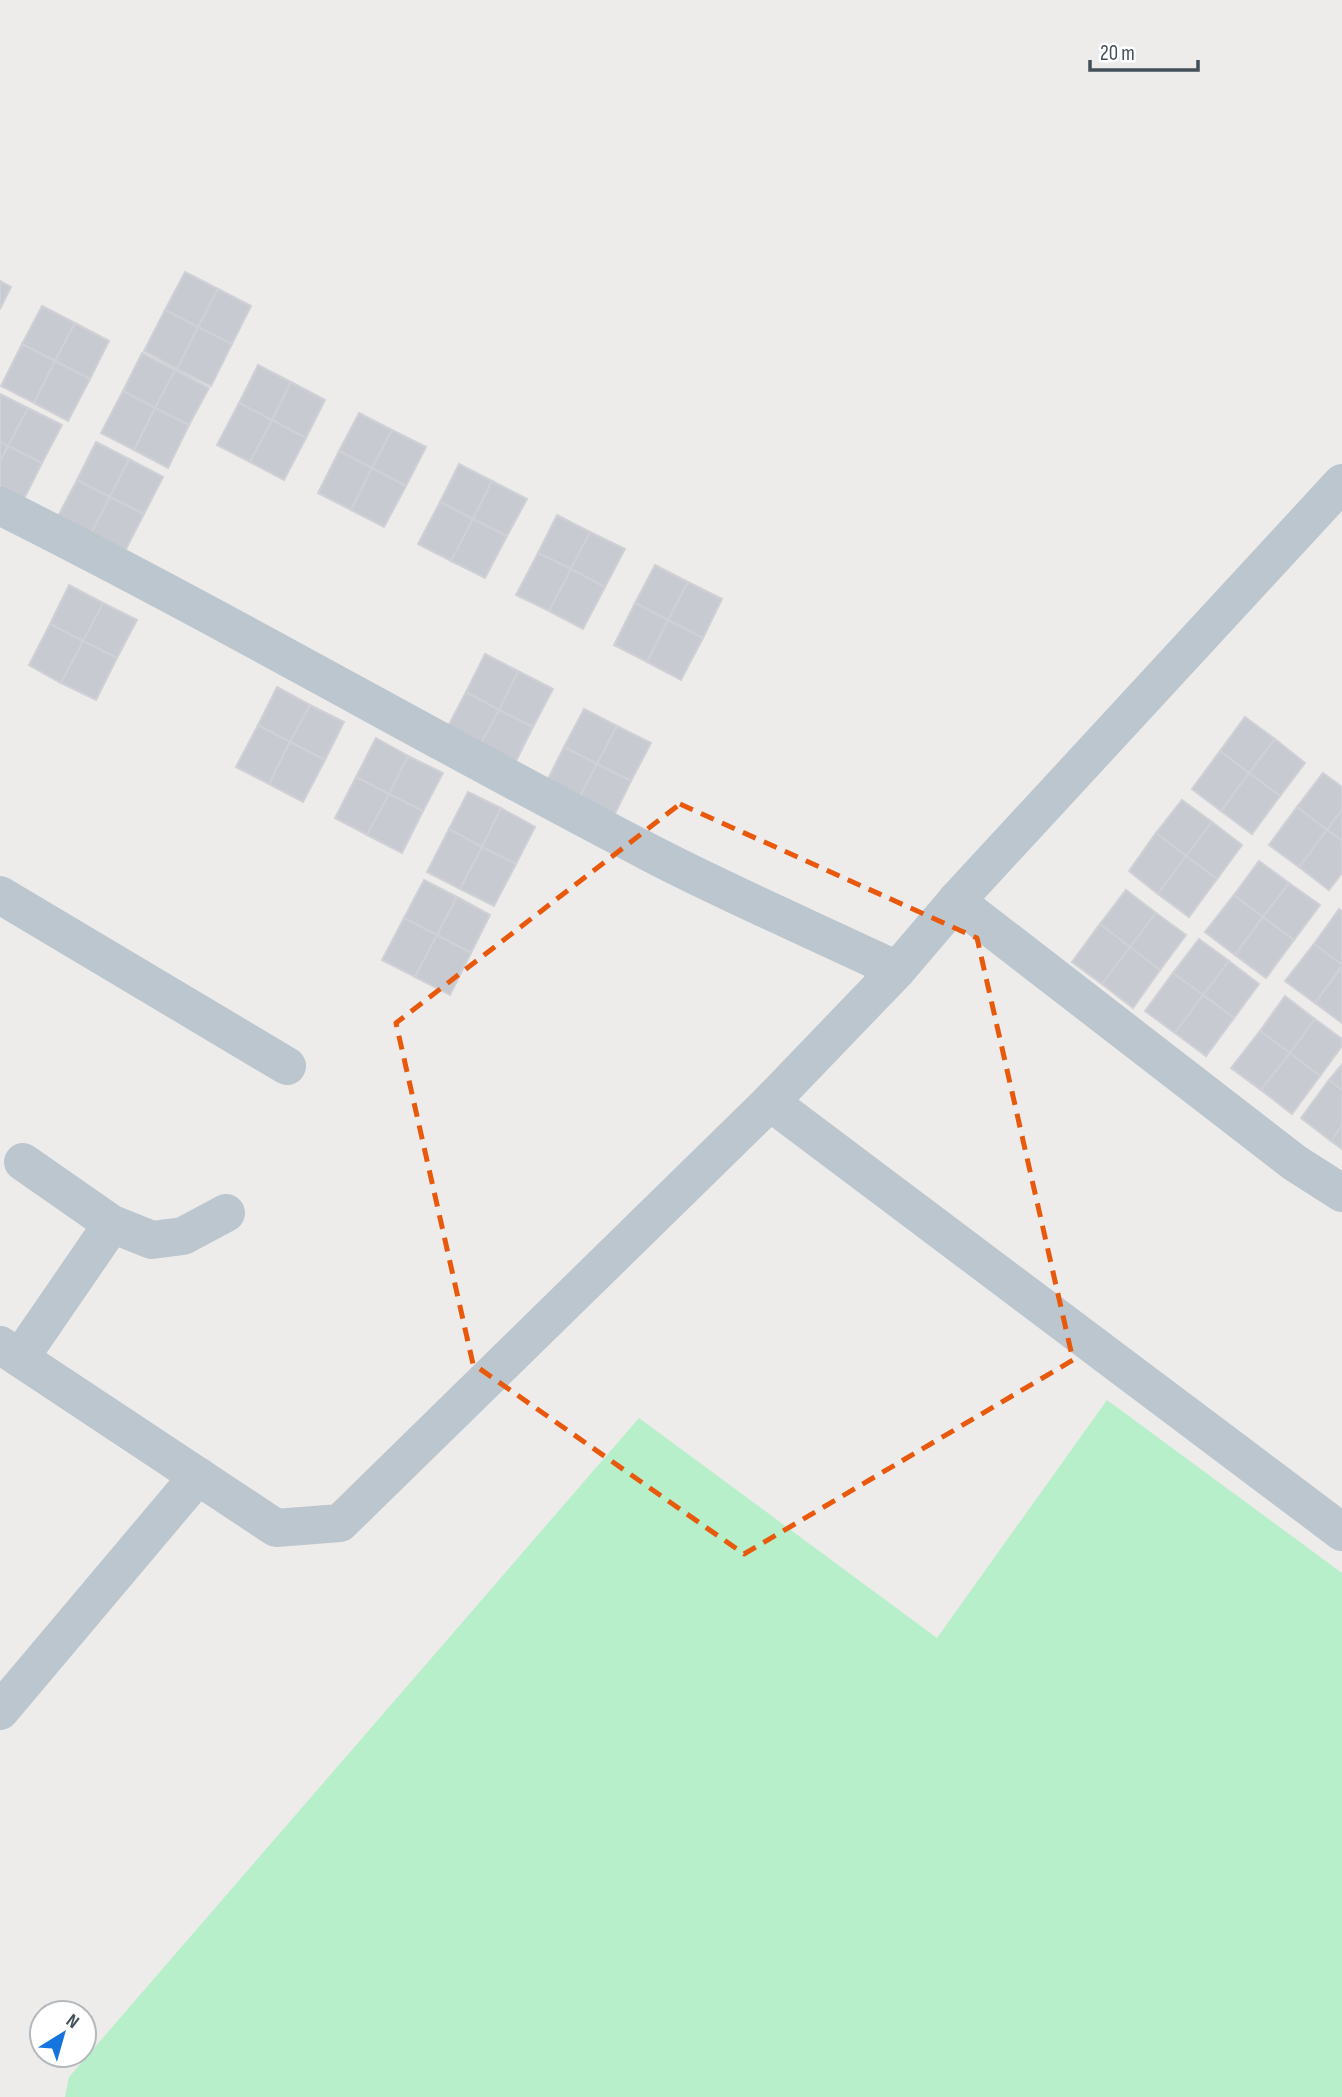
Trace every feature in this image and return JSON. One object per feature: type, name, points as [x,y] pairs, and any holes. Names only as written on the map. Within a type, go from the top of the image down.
[{"type":"street","points":[[112,1224],[10,1351],[276,1528],[340,1522],[770,1102],[897,970],[956,901],[1342,482]]},
{"type":"street","points":[[0,506],[230,624],[422,731],[660,858],[897,970]]},
{"type":"street","points":[[1,898],[286,1066]]},
{"type":"street","points":[[956,901],[1295,1163],[1342,1194]]},
{"type":"street","points":[[770,1102],[1342,1532]]},
{"type":"street","points":[[23,1162],[112,1224],[152,1240],[183,1236],[226,1213]]},
{"type":"street","points":[[0,1711],[198,1476]]},
{"type":"highlighted area","points":[[680,804],[977,938],[1073,1360],[744,1554],[473,1364],[396,1023]]},
{"type":"green space","points":[[1107,1400],[1342,1573],[1342,2097],[65,2097],[69,2077],[76,2069],[98,2069],[98,2043],[639,1418],[937,1638]]},
{"type":"building","points":[[185,272],[218,289],[198,327],[165,310]]},
{"type":"building","points":[[0,281],[11,287],[0,309]]},
{"type":"building","points":[[218,289],[251,306],[232,344],[198,327]]},
{"type":"building","points":[[42,306],[75,323],[55,361],[22,344]]},
{"type":"building","points":[[165,310],[198,327],[177,369],[144,351]]},
{"type":"building","points":[[75,323],[109,341],[90,379],[55,361]]},
{"type":"building","points":[[198,327],[232,344],[211,386],[177,369]]},
{"type":"building","points":[[22,344],[55,361],[34,403],[1,386]]},
{"type":"building","points":[[142,353],[175,370],[155,408],[123,391]]},
{"type":"building","points":[[55,361],[90,379],[68,421],[34,403]]},
{"type":"building","points":[[258,365],[291,382],[272,420],[239,403]]},
{"type":"building","points":[[175,370],[209,388],[189,425],[155,408]]},
{"type":"building","points":[[291,382],[325,400],[306,438],[272,420]]},
{"type":"building","points":[[123,391],[155,408],[134,450],[101,433]]},
{"type":"building","points":[[0,394],[28,408],[8,446],[0,442]]},
{"type":"building","points":[[239,403],[272,420],[250,462],[217,445]]},
{"type":"building","points":[[28,408],[62,425],[42,463],[8,446]]},
{"type":"building","points":[[155,408],[189,425],[168,468],[134,450]]},
{"type":"building","points":[[359,413],[392,430],[372,468],[339,451]]},
{"type":"building","points":[[272,420],[306,438],[284,480],[250,462]]},
{"type":"building","points":[[392,430],[426,447],[406,486],[372,468]]},
{"type":"building","points":[[0,442],[8,446],[0,462]]},
{"type":"building","points":[[96,442],[129,459],[110,497],[77,480]]},
{"type":"building","points":[[8,446],[42,463],[21,505],[0,494],[0,462]]},
{"type":"building","points":[[339,451],[372,468],[351,510],[318,493]]},
{"type":"building","points":[[129,459],[163,477],[144,514],[110,497]]},
{"type":"building","points":[[459,464],[492,481],[473,519],[440,502]]},
{"type":"building","points":[[372,468],[406,486],[384,527],[351,510]]},
{"type":"building","points":[[77,480],[110,497],[88,539],[55,522]]},
{"type":"building","points":[[492,481],[527,499],[507,536],[473,519]]},
{"type":"building","points":[[110,497],[144,514],[122,557],[88,539]]},
{"type":"building","points":[[440,502],[473,519],[451,561],[418,544]]},
{"type":"building","points":[[557,515],[590,532],[571,569],[538,553]]},
{"type":"building","points":[[473,519],[507,536],[485,578],[451,561]]},
{"type":"building","points":[[590,532],[625,549],[605,587],[571,569]]},
{"type":"building","points":[[538,553],[571,569],[549,611],[516,595]]},
{"type":"building","points":[[655,565],[688,582],[668,620],[635,603]]},
{"type":"building","points":[[571,569],[605,587],[583,629],[549,611]]},
{"type":"building","points":[[688,582],[722,599],[703,638],[668,620]]},
{"type":"building","points":[[69,585],[103,603],[83,641],[50,624]]},
{"type":"building","points":[[103,603],[137,620],[117,658],[83,641]]},
{"type":"building","points":[[635,603],[668,620],[647,662],[614,645]]},
{"type":"building","points":[[668,620],[703,638],[681,680],[647,662]]},
{"type":"building","points":[[50,624],[83,641],[61,683],[29,665]]},
{"type":"building","points":[[83,641],[117,658],[96,700],[61,683]]},
{"type":"building","points":[[485,654],[518,671],[499,710],[466,692]]},
{"type":"building","points":[[518,671],[553,689],[533,727],[499,710]]},
{"type":"building","points":[[277,687],[310,705],[290,742],[258,725]]},
{"type":"building","points":[[466,692],[499,710],[477,751],[444,734]]},
{"type":"building","points":[[310,705],[344,722],[325,760],[290,742]]},
{"type":"building","points":[[584,709],[617,726],[597,764],[564,747]]},
{"type":"building","points":[[499,710],[533,727],[512,769],[477,751]]},
{"type":"building","points":[[1245,717],[1275,739],[1249,773],[1220,751]]},
{"type":"building","points":[[258,725],[290,742],[269,784],[236,767]]},
{"type":"building","points":[[617,726],[651,743],[631,781],[597,764]]},
{"type":"building","points":[[376,738],[408,756],[389,794],[356,777]]},
{"type":"building","points":[[1275,739],[1305,763],[1280,796],[1249,773]]},
{"type":"building","points":[[290,742],[325,760],[303,802],[269,784]]},
{"type":"building","points":[[564,747],[597,764],[575,806],[543,789]]},
{"type":"building","points":[[1220,751],[1249,773],[1221,811],[1192,789]]},
{"type":"building","points":[[408,756],[443,773],[423,811],[389,794]]},
{"type":"building","points":[[597,764],[631,781],[610,824],[575,806]]},
{"type":"building","points":[[1249,773],[1280,796],[1252,834],[1221,811]]},
{"type":"building","points":[[1323,773],[1342,787],[1342,809],[1327,830],[1297,807]]},
{"type":"building","points":[[356,777],[389,794],[367,835],[335,818]]},
{"type":"building","points":[[468,792],[501,808],[482,847],[449,829]]},
{"type":"building","points":[[389,794],[423,811],[402,853],[367,835]]},
{"type":"building","points":[[1182,800],[1212,822],[1186,856],[1156,833]]},
{"type":"building","points":[[1297,807],[1327,830],[1299,867],[1269,845]]},
{"type":"building","points":[[501,808],[535,827],[516,864],[482,847]]},
{"type":"building","points":[[1342,809],[1342,841],[1327,830]]},
{"type":"building","points":[[1212,822],[1242,845],[1217,879],[1186,856]]},
{"type":"building","points":[[449,829],[482,847],[460,889],[427,872]]},
{"type":"building","points":[[1327,830],[1342,841],[1342,873],[1329,890],[1299,867]]},
{"type":"building","points":[[1156,833],[1186,856],[1158,894],[1129,871]]},
{"type":"building","points":[[482,847],[516,864],[494,906],[460,889]]},
{"type":"building","points":[[1186,856],[1217,879],[1189,917],[1158,894]]},
{"type":"building","points":[[1259,861],[1289,883],[1263,917],[1234,895]]},
{"type":"building","points":[[424,880],[457,897],[437,935],[404,918]]},
{"type":"building","points":[[1289,883],[1320,905],[1294,940],[1263,917]]},
{"type":"building","points":[[1126,890],[1156,913],[1130,947],[1100,924]]},
{"type":"building","points":[[1234,895],[1263,917],[1235,955],[1205,932]]},
{"type":"building","points":[[457,897],[490,915],[471,953],[437,935]]},
{"type":"building","points":[[1339,909],[1342,911],[1342,965],[1314,944]]},
{"type":"building","points":[[1156,913],[1186,935],[1160,970],[1130,947]]},
{"type":"building","points":[[1263,917],[1294,940],[1266,978],[1235,955]]},
{"type":"building","points":[[404,918],[437,935],[415,977],[382,960]]},
{"type":"building","points":[[1100,924],[1130,947],[1102,984],[1072,962]]},
{"type":"building","points":[[437,935],[471,953],[450,995],[415,977]]},
{"type":"building","points":[[1199,939],[1229,961],[1203,995],[1173,973]]},
{"type":"building","points":[[1314,944],[1342,965],[1315,1003],[1285,981]]},
{"type":"building","points":[[1130,947],[1160,970],[1133,1008],[1102,984]]},
{"type":"building","points":[[1229,961],[1259,984],[1234,1018],[1203,995]]},
{"type":"building","points":[[1342,967],[1342,1023],[1315,1003]]},
{"type":"building","points":[[1173,973],[1203,995],[1175,1033],[1145,1011]]},
{"type":"building","points":[[1203,995],[1234,1018],[1206,1056],[1175,1033]]},
{"type":"building","points":[[1285,996],[1315,1019],[1290,1053],[1260,1031]]},
{"type":"building","points":[[1315,1019],[1342,1039],[1342,1046],[1320,1076],[1290,1053]]},
{"type":"building","points":[[1260,1031],[1290,1053],[1261,1090],[1231,1068]]},
{"type":"building","points":[[1290,1053],[1320,1076],[1292,1114],[1261,1090]]},
{"type":"building","points":[[1342,1064],[1342,1090],[1329,1080]]},
{"type":"building","points":[[1329,1080],[1342,1090],[1342,1126],[1331,1141],[1301,1118]]},
{"type":"building","points":[[1342,1126],[1342,1149],[1331,1141]]}]
